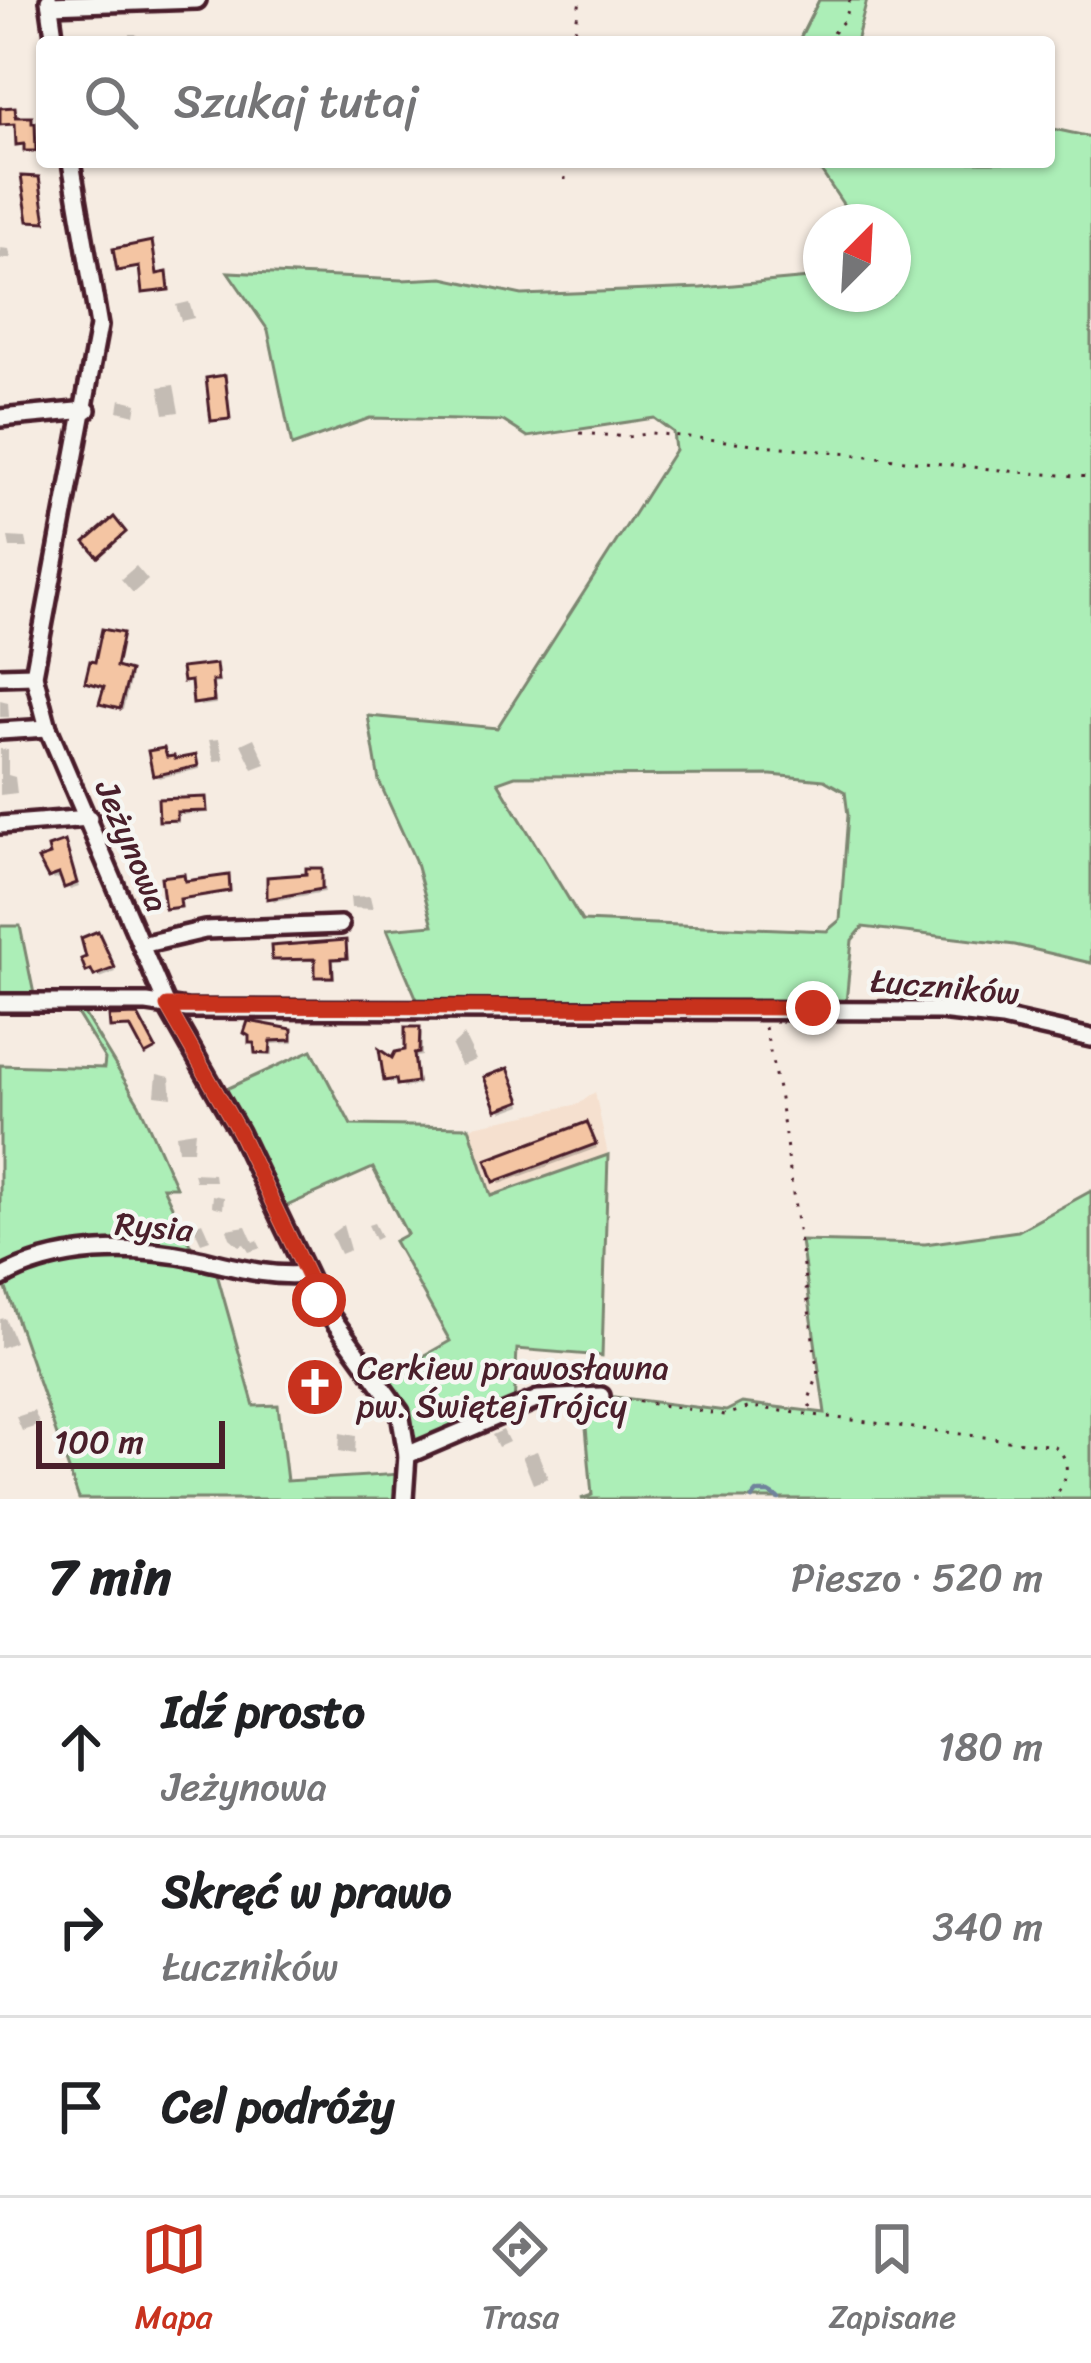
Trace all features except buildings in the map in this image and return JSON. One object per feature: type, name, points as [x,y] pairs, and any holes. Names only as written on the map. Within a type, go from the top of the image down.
[{"type":"street","points":[[54,36],[50,2],[197,0]]},
{"type":"street","name":"Jeżynowa","points":[[72,168],[99,310],[86,410],[34,674],[48,728],[167,1006],[239,1132],[334,1323],[400,1412],[407,1455],[404,1499]]},
{"type":"street","points":[[0,418],[86,410]]},
{"type":"street","points":[[0,676],[34,674]]},
{"type":"street","points":[[0,731],[48,728]]},
{"type":"street","points":[[0,825],[89,818]]},
{"type":"street","points":[[141,945],[206,930],[340,925]]},
{"type":"street","name":"Łuczników","points":[[0,1003],[940,1011],[1002,1018],[1091,1039]]},
{"type":"street","name":"Rysia","points":[[0,1278],[51,1258],[137,1250],[278,1275],[306,1274]]},
{"type":"street","points":[[407,1455],[538,1399],[601,1396]]},
{"type":"path","points":[[574,36],[580,0]]},
{"type":"path","points":[[830,36],[846,17],[850,0]]},
{"type":"path","points":[[565,168],[565,180]]},
{"type":"path","points":[[580,433],[627,437],[650,433],[1091,476]]},
{"type":"path","points":[[759,1008],[780,1099],[818,1375],[808,1402],[817,1415]]},
{"type":"path","points":[[601,1396],[724,1415],[751,1407],[1054,1447],[1064,1455],[1067,1466],[1062,1488],[1052,1499]]},
{"type":"shaded area","points":[[595,1092],[608,1155],[491,1196],[469,1127],[579,1104]]},
{"type":"green space","points":[[819,0],[867,0],[858,36],[801,36]]},
{"type":"green space","points":[[1055,129],[1091,137],[1091,963],[1015,945],[863,927],[852,940],[846,1003],[419,1004],[387,929],[433,925],[415,860],[379,781],[368,716],[497,728],[675,450],[673,432],[654,418],[528,437],[503,421],[370,418],[292,446],[268,330],[228,272],[443,278],[522,295],[803,279],[803,312],[911,312],[911,204],[843,204],[819,168],[1055,168]],"holes":[[[771,775],[824,780],[845,792],[848,815],[840,920],[827,931],[582,921],[498,782],[515,776]]]},
{"type":"green space","points":[[0,926],[20,926],[35,999],[0,999]]},
{"type":"green space","points":[[73,1007],[80,1007],[139,1104],[176,1187],[163,1187],[195,1255],[138,1247],[0,1274],[0,1065],[104,1068],[105,1059]]},
{"type":"green space","points":[[312,1050],[351,1125],[469,1127],[491,1196],[608,1155],[602,1356],[517,1349],[514,1406],[413,1450],[409,1414],[385,1378],[450,1341],[394,1241],[407,1234],[373,1168],[282,1208],[222,1091]]},
{"type":"green space","points":[[1091,1191],[1091,1499],[581,1499],[592,1495],[583,1393],[726,1411],[742,1403],[825,1413],[801,1241],[925,1244],[1018,1231]]},
{"type":"green space","points":[[137,1253],[215,1267],[254,1406],[278,1405],[287,1481],[400,1474],[398,1499],[79,1499],[3,1280],[51,1261]]},
{"type":"waterway","points":[[752,1499],[757,1493],[779,1499]]},
{"type":"place","name":"Cerkiew prawosławna pw. Świętej Trójcy","points":[[315,1387]]},
{"type":"route","points":[[319,1300],[239,1132],[167,1006],[813,1008]]}]
